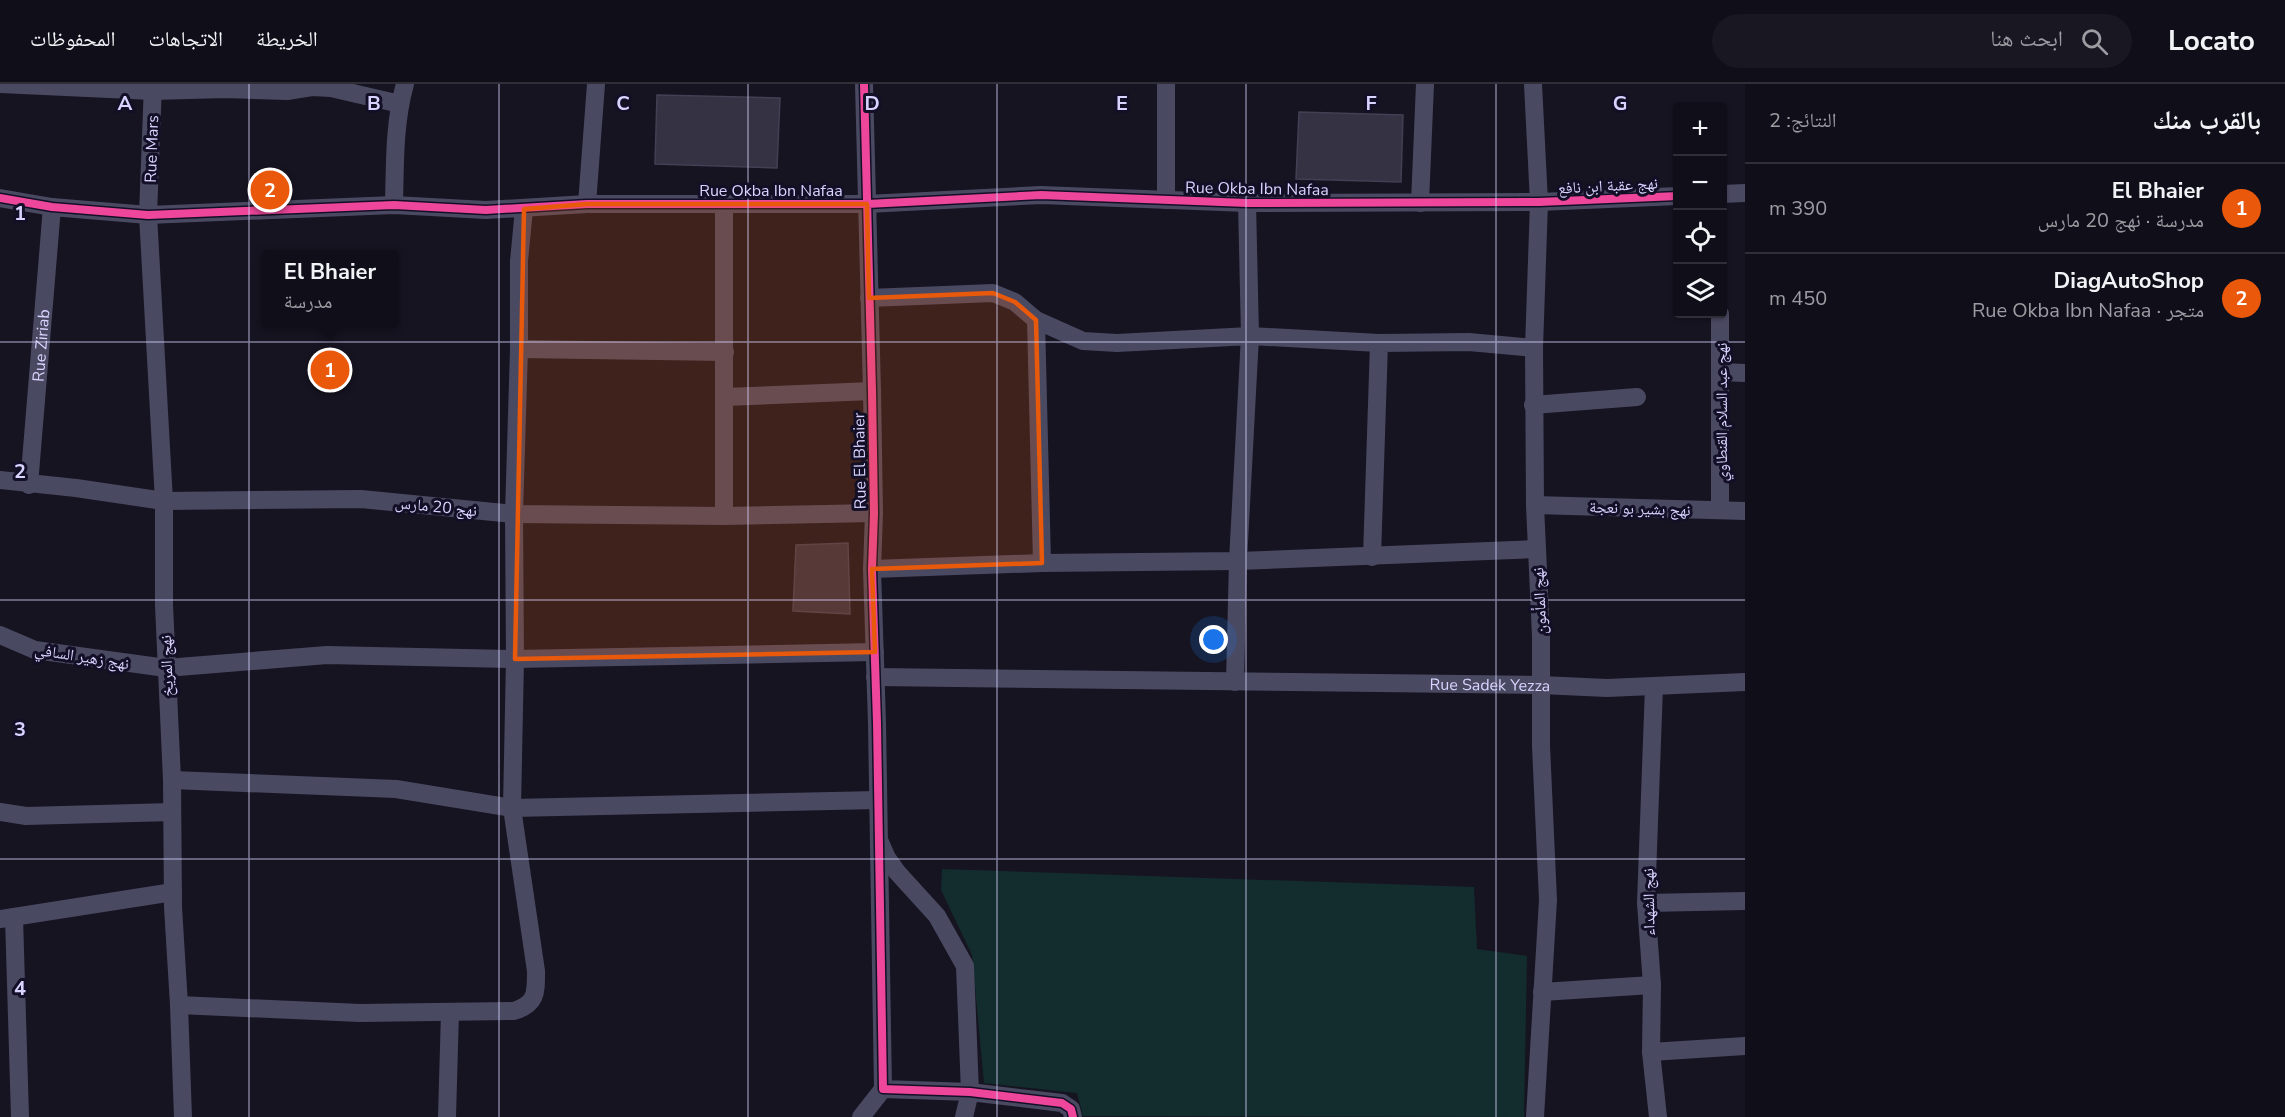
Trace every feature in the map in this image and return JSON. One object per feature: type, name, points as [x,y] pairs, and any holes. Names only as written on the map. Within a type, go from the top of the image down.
[{"type":"street","points":[[0,84],[287,91],[312,87],[331,88],[399,104]]},
{"type":"street","points":[[394,205],[399,104],[405,84]]},
{"type":"street","points":[[587,204],[596,84]]},
{"type":"street","name":"Rue El Bhaier","points":[[864,84],[872,391],[874,513],[872,569],[883,1089]]},
{"type":"street","points":[[1166,200],[1167,84]]},
{"type":"street","points":[[1420,203],[1425,84]]},
{"type":"street","name":"نهج المأمون","points":[[1533,84],[1539,202],[1533,405],[1541,746],[1548,900],[1535,1117]]},
{"type":"street","name":"Rue Mars","points":[[148,215],[153,87]]},
{"type":"street","points":[[1727,194],[1745,193]]},
{"type":"street","name":"Rue Okba Ibn Nafaa","points":[[0,198],[52,207],[148,215],[394,205],[448,209],[524,209],[587,204],[867,204],[1041,195],[1247,203],[1539,202]]},
{"type":"street","name":"نهج عقبة ابن نافع","points":[[1539,202],[1673,195]]},
{"type":"street","points":[[724,203],[724,516]]},
{"type":"street","points":[[1235,682],[1238,561],[1250,336],[1247,203]]},
{"type":"street","name":"Rue Ziriab","points":[[29,485],[52,207]]},
{"type":"street","points":[[179,1005],[360,1013],[450,1012],[514,1011],[524,1008],[532,1001],[535,993],[536,971],[512,808],[519,261],[524,209]]},
{"type":"street","name":"نهج المريخ","points":[[148,215],[164,501],[166,668],[183,1117]]},
{"type":"street","points":[[869,298],[993,294],[1015,302],[1036,320],[1083,341],[1117,343],[1250,336],[1379,343],[1469,342],[1534,348]]},
{"type":"street","name":"نهج عبد السلام القنطاوي","points":[[1720,318],[1720,510]]},
{"type":"street","points":[[1036,320],[1042,563]]},
{"type":"street","points":[[1372,557],[1379,343]]},
{"type":"street","points":[[519,349],[725,352]]},
{"type":"street","points":[[1721,372],[1745,373]]},
{"type":"street","points":[[725,397],[872,391]]},
{"type":"street","points":[[1533,405],[1637,397]]},
{"type":"street","name":"نهج 20 مارس","points":[[0,480],[164,501],[361,499],[514,514],[724,516],[874,513]]},
{"type":"street","name":"نهج بشير بو نعجة","points":[[1535,505],[1745,511]]},
{"type":"street","points":[[872,569],[1042,563],[1372,557],[1537,549]]},
{"type":"street","name":"نهج زهير السافي","points":[[0,635],[35,650],[166,668],[327,655],[515,659],[875,652]]},
{"type":"street","name":"Rue Sadek Yezza","points":[[875,677],[1541,685],[1607,688],[1745,682]]},
{"type":"street","name":"نهج الشهداء","points":[[1654,687],[1646,903],[1652,985],[1651,1053],[1658,1117]]},
{"type":"street","points":[[172,780],[396,789],[512,808],[878,800]]},
{"type":"street","points":[[0,812],[26,816],[172,812]]},
{"type":"street","points":[[878,838],[887,858],[897,872],[937,916],[964,966],[970,1092],[964,1117]]},
{"type":"street","points":[[20,1117],[7,918],[173,892]]},
{"type":"street","points":[[1646,903],[1745,901]]},
{"type":"street","points":[[1542,992],[1652,985]]},
{"type":"street","points":[[447,1117],[450,1012]]},
{"type":"street","points":[[1651,1053],[1745,1046]]},
{"type":"street","points":[[861,1117],[883,1089],[970,1092],[1062,1103],[1071,1109],[1073,1117]]},
{"type":"highlighted area","points":[[587,204],[867,204],[869,298],[993,293],[1015,302],[1036,320],[1042,563],[872,569],[875,652],[515,659],[524,209]]},
{"type":"green space","points":[[942,869],[1474,887],[1477,949],[1527,956],[1524,1117],[1083,1116],[1077,1093],[984,1083],[972,955],[941,890]]},
{"type":"building","points":[[657,95],[780,98],[777,168],[655,164]]},
{"type":"building","points":[[1299,112],[1403,115],[1401,182],[1296,179]]},
{"type":"building","points":[[848,543],[850,614],[793,611],[796,545]]},
{"type":"cycle path","points":[[864,84],[872,391],[874,513],[872,569],[883,1089],[970,1092],[1062,1103],[1071,1109],[1073,1117]]},
{"type":"cycle path","points":[[0,198],[52,207],[148,215],[394,205],[486,210],[587,204],[867,204],[1041,195],[1247,203],[1539,202],[1673,196]]},
{"type":"place","name":"DiagAutoShop","points":[[270,190]]},
{"type":"place","name":"El Bhaier","points":[[330,370]]}]
